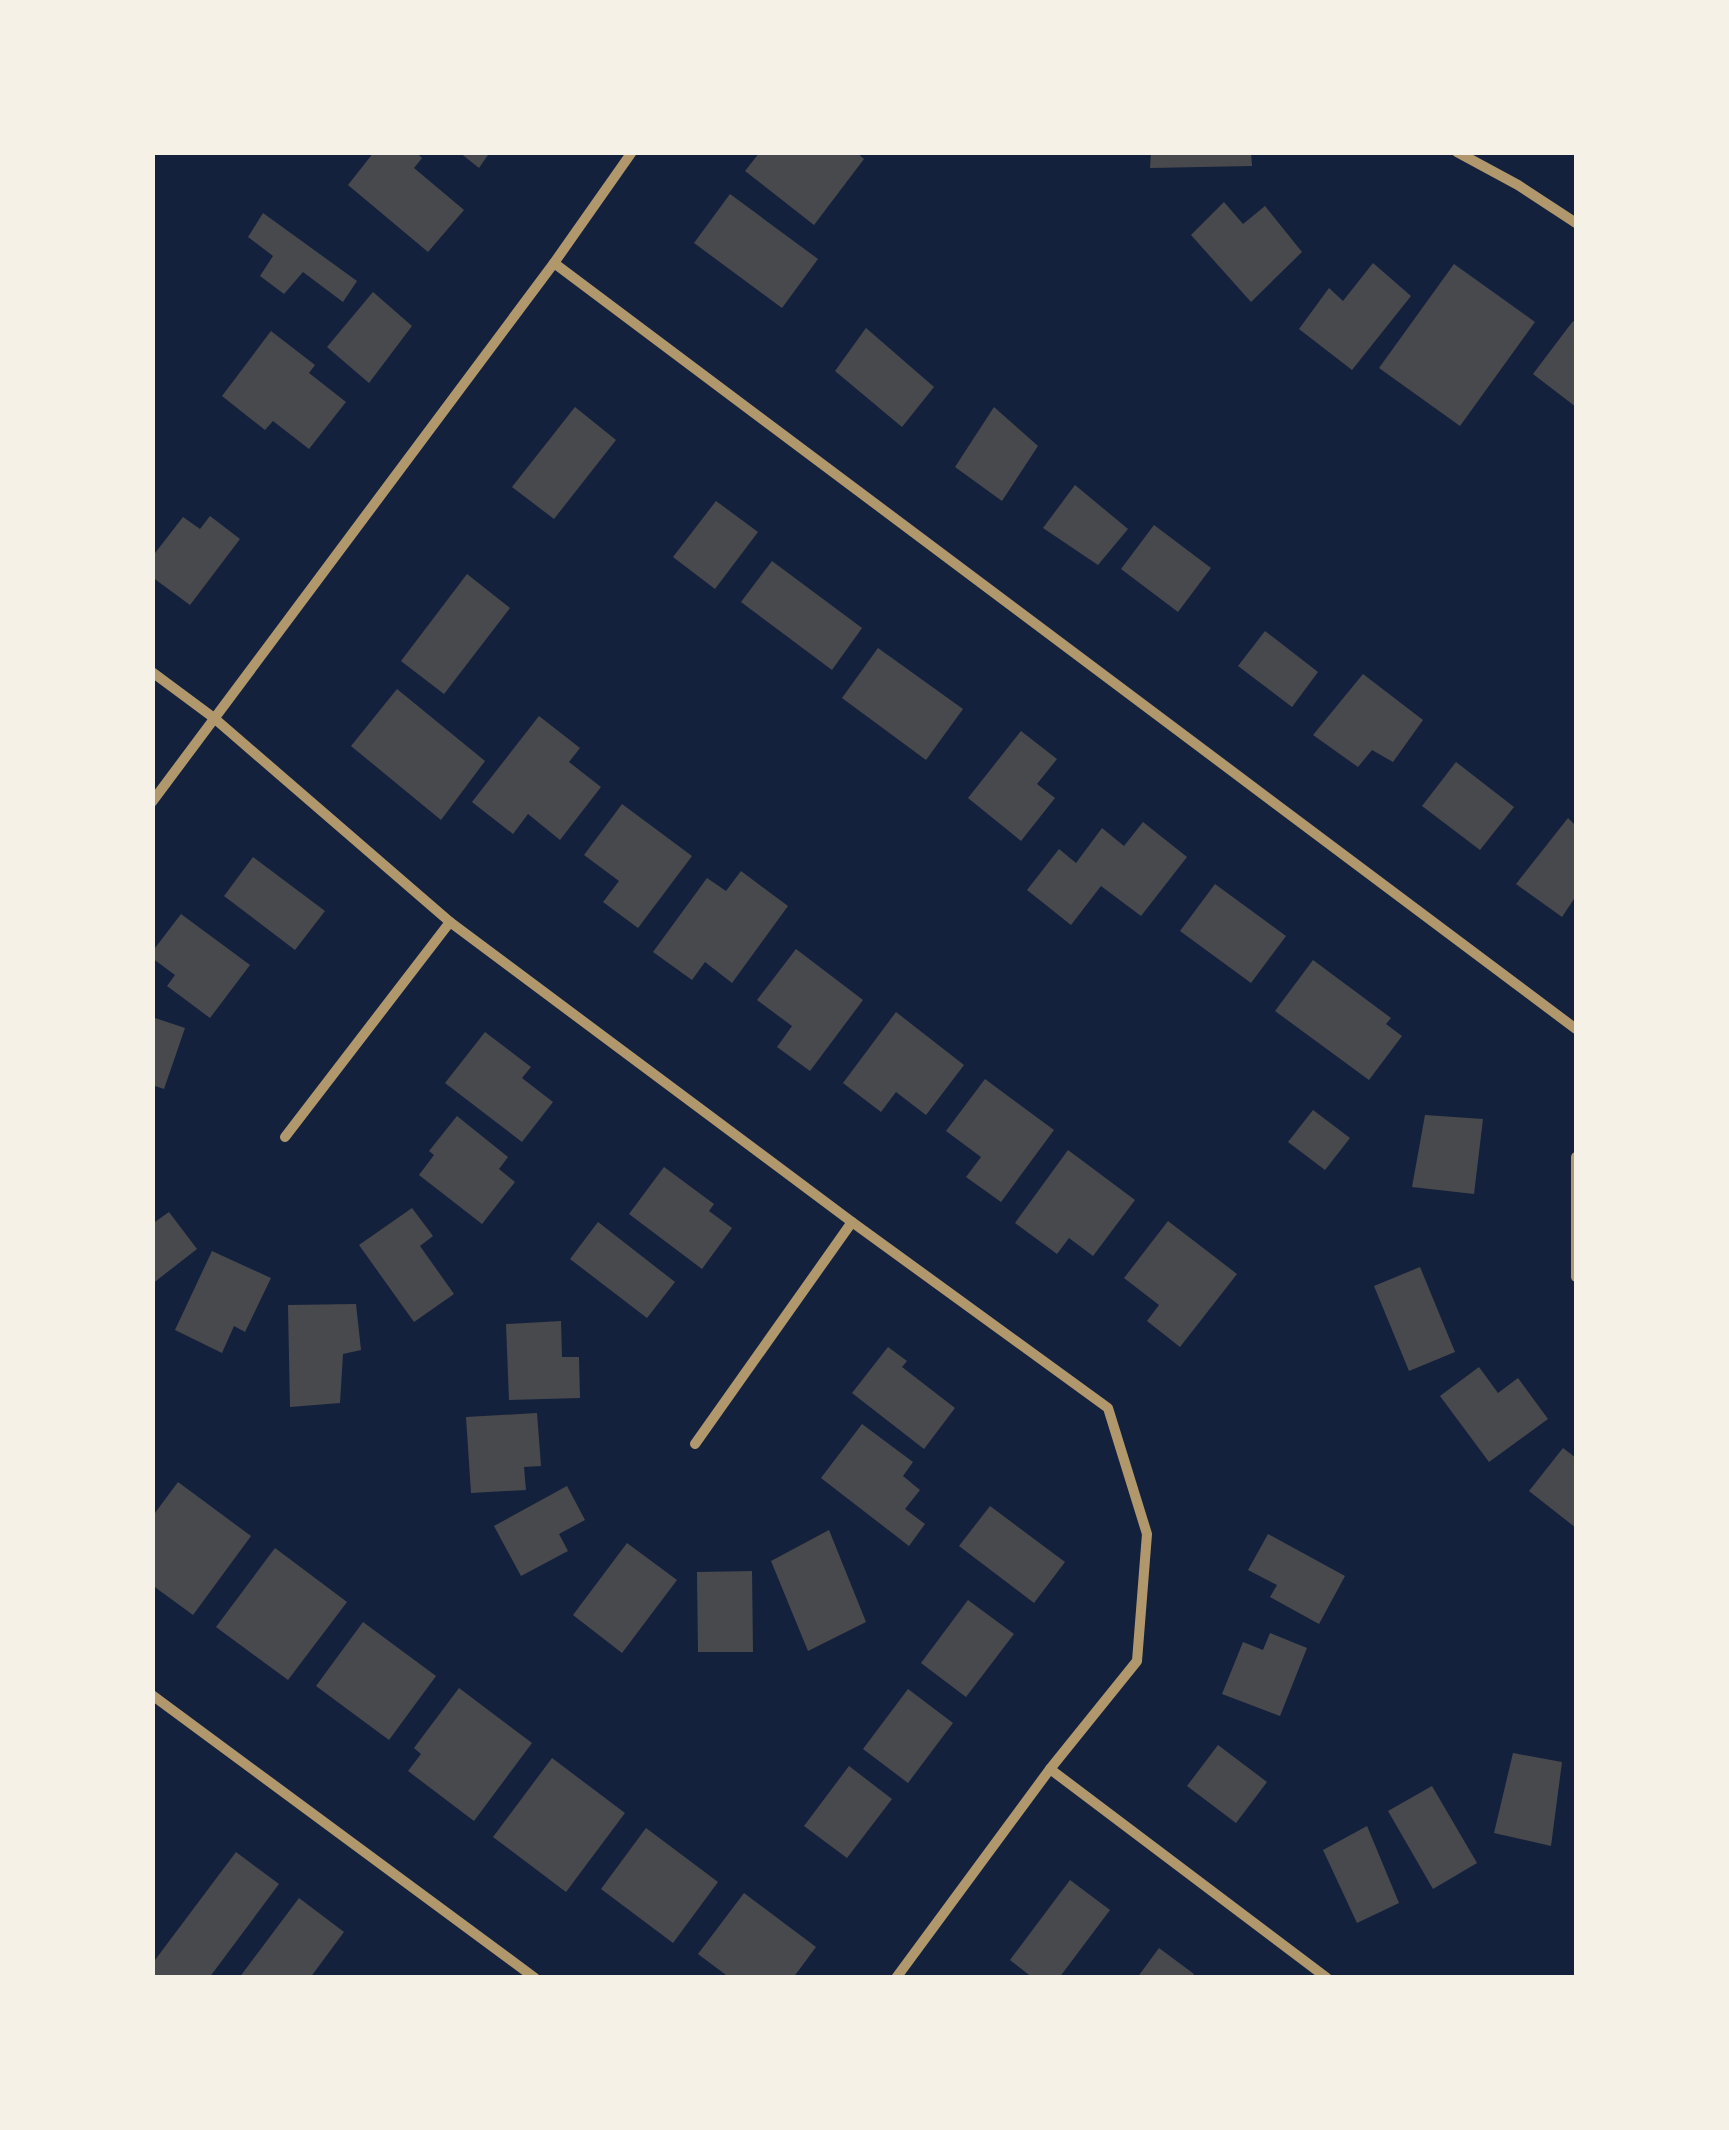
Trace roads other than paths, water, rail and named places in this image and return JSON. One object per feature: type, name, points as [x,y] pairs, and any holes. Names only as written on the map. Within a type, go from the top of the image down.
[{"type":"street","points":[[152,802],[632,152]]},
{"type":"street","points":[[1457,152],[1576,223]]},
{"type":"street","points":[[554,262],[1576,1029]]},
{"type":"street","points":[[152,672],[214,718],[450,922],[1108,1408],[1147,1534],[1137,1661],[1050,1769],[896,1978]]},
{"type":"street","points":[[286,1137],[450,922]]},
{"type":"street","points":[[1576,1157],[1576,1277]]},
{"type":"street","points":[[694,1444],[852,1222]]},
{"type":"street","points":[[152,1695],[535,1978]]},
{"type":"street","points":[[1050,1769],[1327,1978]]}]
